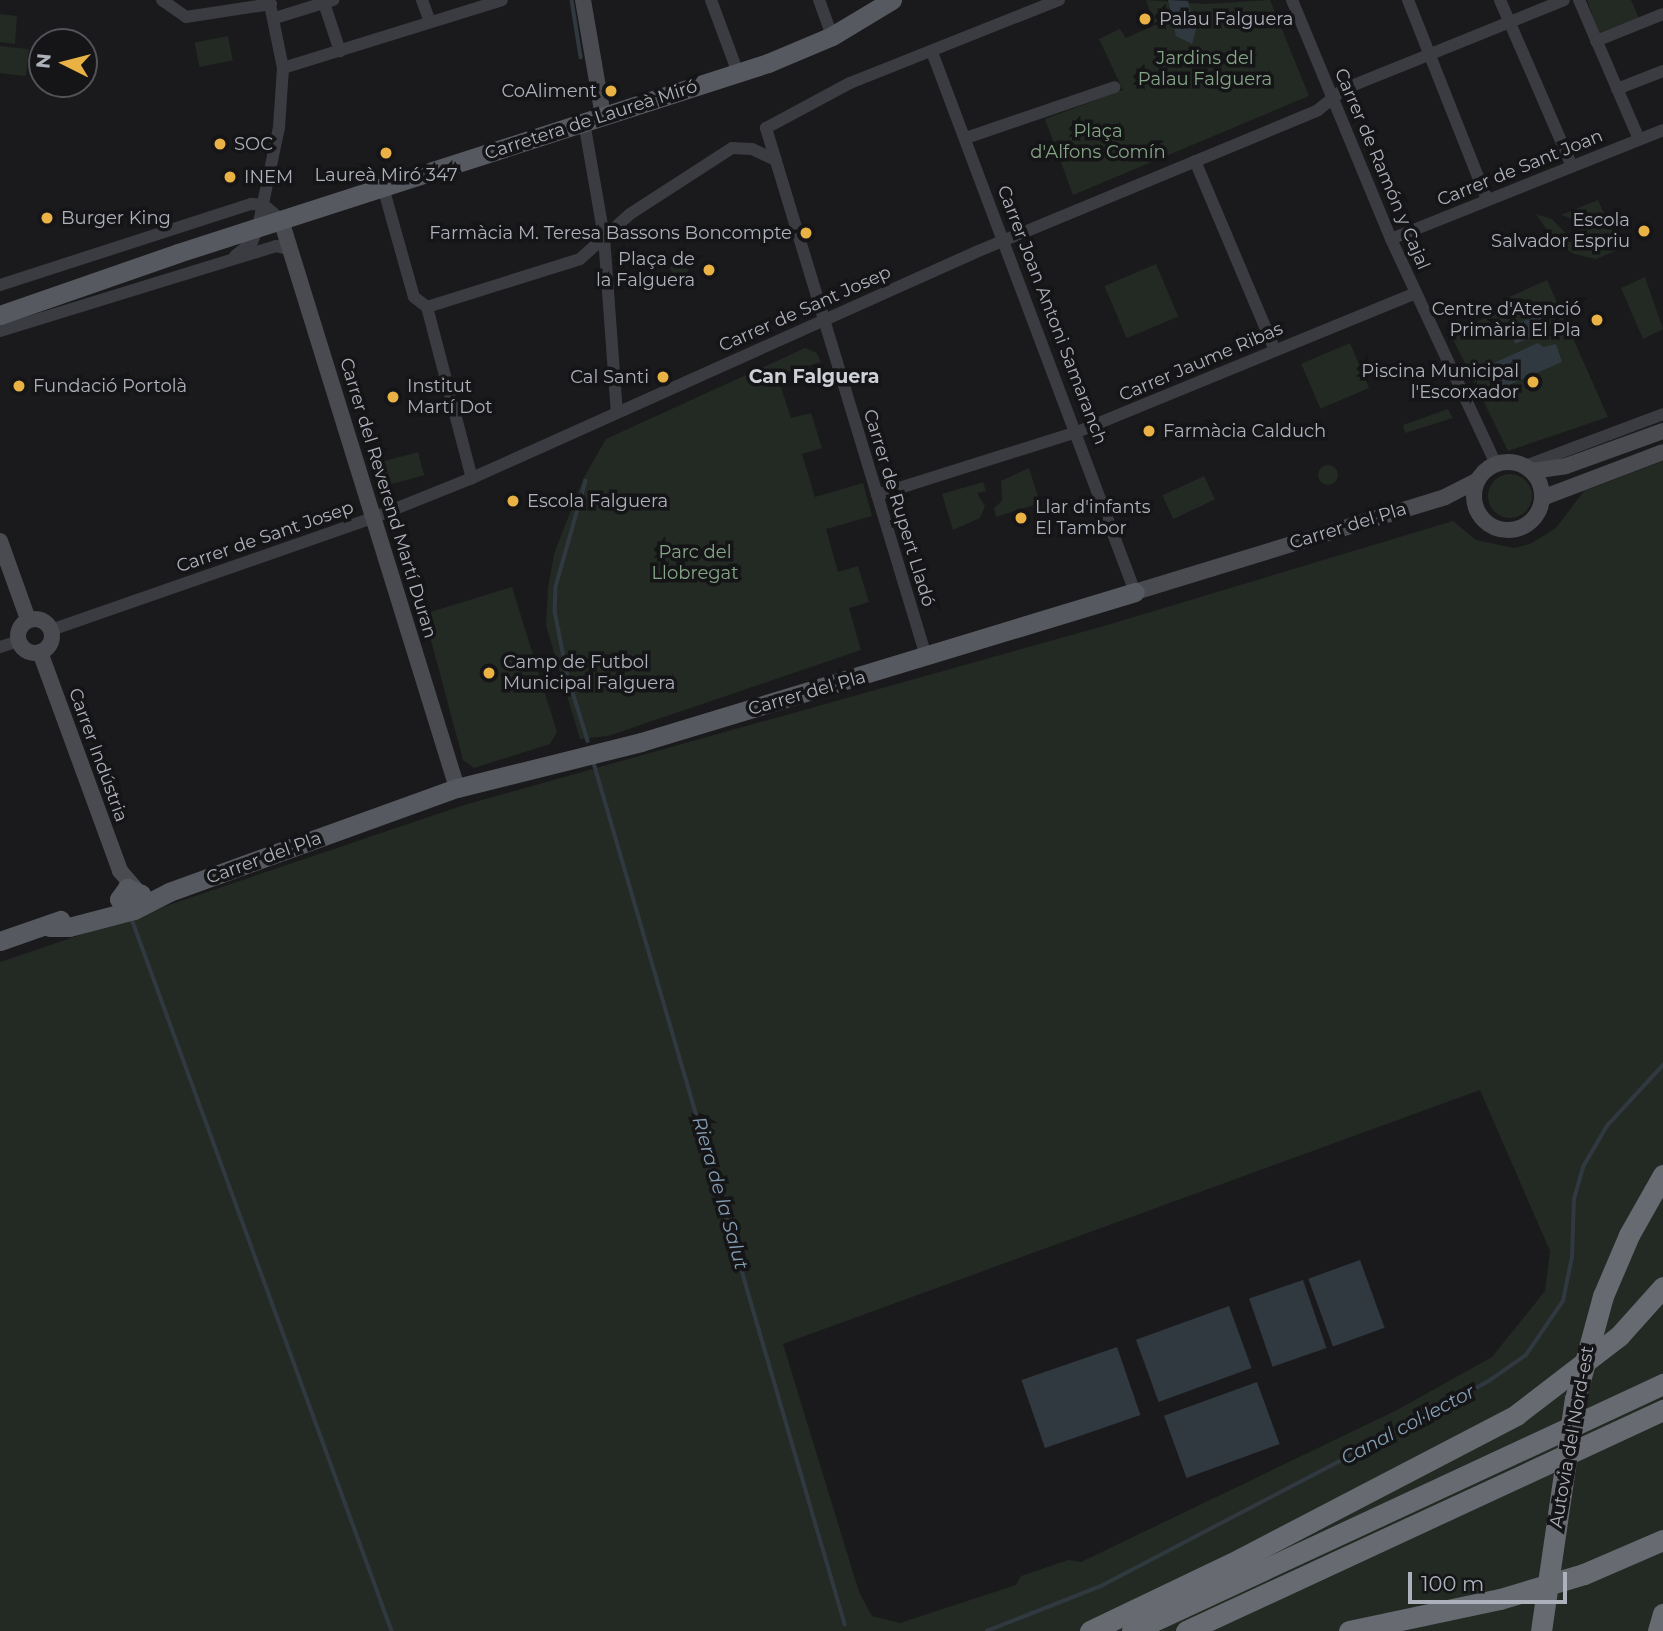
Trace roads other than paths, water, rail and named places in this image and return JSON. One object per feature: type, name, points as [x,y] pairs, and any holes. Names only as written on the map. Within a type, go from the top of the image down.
[{"type":"highway","name":"Autovia del Nord-est","points":[[1541,1631],[1575,1399],[1603,1296],[1629,1235],[1663,1175]]},
{"type":"highway","points":[[1090,1631],[1238,1560],[1516,1415],[1619,1336],[1663,1287]]},
{"type":"highway","points":[[1132,1631],[1663,1384]]},
{"type":"highway","points":[[1186,1631],[1663,1410]]},
{"type":"highway","points":[[1349,1631],[1500,1599],[1584,1574],[1663,1540]]},
{"type":"highway","points":[[1658,1631],[1663,1614]]},
{"type":"main road","name":"Carretera de Laureà Miró","points":[[0,315],[178,253],[738,73],[832,36],[892,0]]},
{"type":"main road","name":"Carretera de Laureà Miró","points":[[0,305],[178,253]]},
{"type":"main road","name":"Carrer del Pla","points":[[0,941],[49,927],[69,927],[130,897],[169,892],[457,788],[614,749],[1135,592]]},
{"type":"street","points":[[162,0],[186,17],[270,2],[275,18],[283,68],[279,127],[258,227],[252,242],[232,258]]},
{"type":"street","points":[[422,0],[430,22]]},
{"type":"street","points":[[283,68],[502,0]]},
{"type":"street","points":[[583,0],[617,412]]},
{"type":"street","points":[[711,0],[738,73]]},
{"type":"street","points":[[819,0],[832,36]]},
{"type":"street","points":[[932,52],[1059,0]]},
{"type":"street","name":"Carrer de Ramón y Cajal","points":[[1292,0],[1391,239],[1496,464]]},
{"type":"street","points":[[1408,0],[1487,201]]},
{"type":"street","points":[[1500,0],[1572,166]]},
{"type":"street","name":"Carrer de Sant Josep","points":[[51,630],[375,517],[472,478],[1005,239],[1333,102],[1344,89],[1564,0]]},
{"type":"street","points":[[1579,0],[1639,139]]},
{"type":"street","points":[[275,18],[327,1],[340,51]]},
{"type":"street","points":[[1596,41],[1663,14]]},
{"type":"street","name":"Carrer de Rupert Lladó","points":[[926,656],[766,128],[850,83],[932,52]]},
{"type":"street","name":"Carrer Joan Antoni Samaranch","points":[[932,52],[1005,239],[1135,592]]},
{"type":"street","points":[[1617,89],[1663,71]]},
{"type":"street","points":[[966,138],[1115,87]]},
{"type":"street","name":"Carrer de Sant Joan","points":[[1391,239],[1663,130]]},
{"type":"street","points":[[427,307],[580,260],[630,214],[732,148],[752,149],[776,160]]},
{"type":"street","points":[[1195,161],[1275,350]]},
{"type":"street","points":[[383,187],[414,297],[427,307],[472,478]]},
{"type":"street","points":[[0,285],[251,204],[264,205],[281,220]]},
{"type":"street","name":"Carrer del Reverend Martí Duran","points":[[281,220],[457,788]]},
{"type":"street","points":[[0,331],[232,258],[276,246],[292,250]]},
{"type":"street","points":[[0,296],[50,269]]},
{"type":"street","name":"Carrer Jaume Ribas","points":[[877,495],[1077,432],[1416,293]]},
{"type":"street","points":[[1528,468],[1663,414]]},
{"type":"street","points":[[1476,506],[1478,480],[1496,464],[1528,468],[1566,466],[1663,431]]},
{"type":"street","points":[[1445,497],[1476,506],[1491,525],[1513,529],[1534,517],[1542,498],[1663,452]]},
{"type":"street","points":[[1528,468],[1542,498]]},
{"type":"street","name":"Carrer del Pla","points":[[1135,592],[1445,497],[1478,480]]},
{"type":"street","points":[[0,541],[29,619]]},
{"type":"street","points":[[39,618],[51,630],[51,642],[40,652],[28,652],[18,641],[18,630],[29,619],[39,618]]},
{"type":"street","points":[[0,647],[18,641]]},
{"type":"street","name":"Carrer Indústria","points":[[40,652],[130,897]]},
{"type":"waterway","name":"Riera de la Salut","points":[[572,0],[581,57]]},
{"type":"waterway","name":"Riera de la Salut","points":[[586,481],[556,587],[555,611],[567,673],[588,741]]},
{"type":"waterway","name":"Riera de la Salut","points":[[594,763],[845,1624]]},
{"type":"waterway","points":[[132,919],[392,1631]]},
{"type":"waterway","name":"Canal col·lector","points":[[987,1631],[1101,1586],[1388,1436],[1489,1381],[1526,1355],[1563,1301],[1572,1257],[1574,1199],[1583,1167],[1607,1126],[1663,1065]]},
{"type":"place","name":"Palau Falguera","points":[[1145,19]]},
{"type":"place","name":"CoAliment","points":[[611,91]]},
{"type":"place","name":"SOC","points":[[220,144]]},
{"type":"place","name":"Laureà Miró 347","points":[[386,153]]},
{"type":"place","name":"INEM","points":[[230,177]]},
{"type":"place","name":"Burger King","points":[[47,218]]},
{"type":"place","name":"Escola Salvador Espriu","points":[[1644,231]]},
{"type":"place","name":"Farmàcia M. Teresa Bassons Boncompte","points":[[806,233]]},
{"type":"place","name":"Plaça de la Falguera","points":[[709,270]]},
{"type":"place","name":"Centre d'Atenció Primària El Pla","points":[[1597,320]]},
{"type":"place","name":"Cal Santi","points":[[663,377]]},
{"type":"place","name":"Piscina Municipal l'Escorxador","points":[[1533,382]]},
{"type":"place","name":"Fundació Portolà","points":[[19,386]]},
{"type":"place","name":"Institut Martí Dot","points":[[393,397]]},
{"type":"place","name":"Farmàcia Calduch","points":[[1149,431]]},
{"type":"place","name":"Escola Falguera","points":[[513,501]]},
{"type":"place","name":"Llar d'infants El Tambor","points":[[1021,518]]},
{"type":"place","name":"Camp de Futbol Municipal Falguera","points":[[489,673]]},
{"type":"district","name":"Can Falguera","points":[[814,377]]},
{"type":"park label","name":"Jardins del Palau Falguera","points":[[1205,69]]},
{"type":"park label","name":"Plaça d'Alfons Comín","points":[[1098,142]]},
{"type":"park label","name":"Parc del Llobregat","points":[[695,563]]}]
